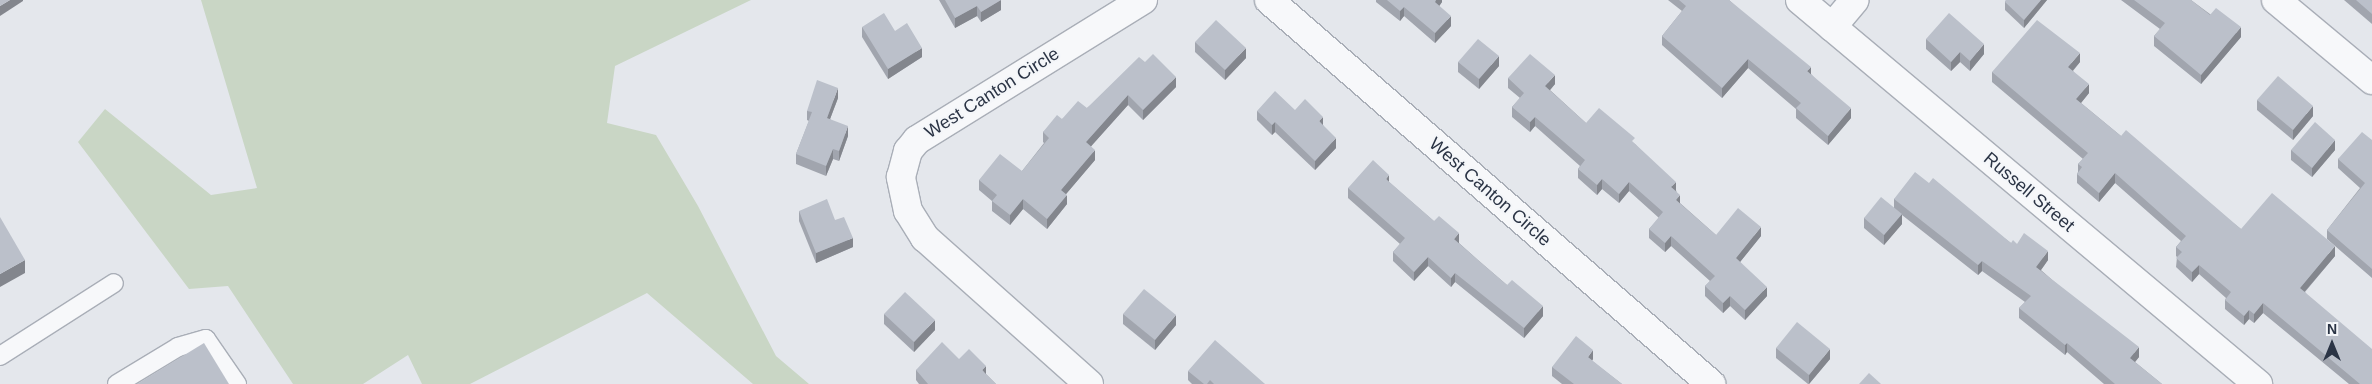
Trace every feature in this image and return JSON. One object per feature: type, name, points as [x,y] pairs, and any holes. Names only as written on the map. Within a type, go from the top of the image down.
[{"type":"street","name":"West Canton Circle","points":[[1089,384],[925,238],[908,212],[902,177],[908,151],[918,140],[1143,0]]},
{"type":"street","name":"West Canton Circle","points":[[1270,0],[1711,384]]},
{"type":"street","name":"Russell Street","points":[[1800,0],[2258,384]]},
{"type":"street","points":[[1832,27],[1855,0]]},
{"type":"street","points":[[2276,0],[2372,80]]},
{"type":"lane","points":[[0,356],[114,283]]},
{"type":"lane","points":[[117,384],[178,347],[206,339],[237,384]]},
{"type":"green space","points":[[201,0],[751,0],[615,66],[607,123],[656,135],[698,206],[776,356],[809,384],[753,384],[647,293],[470,384],[422,384],[408,355],[363,384],[293,384],[228,286],[189,289],[78,142],[105,109],[211,195],[257,188]]},
{"type":"building","points":[[0,0],[10,0],[0,6]]},
{"type":"building","points":[[945,0],[1001,0],[981,12],[977,6],[955,18]]},
{"type":"building","points":[[1387,0],[1436,0],[1435,2],[1451,16],[1435,33],[1404,7],[1400,11]]},
{"type":"building","points":[[1679,0],[1729,0],[1811,67],[1807,71],[1851,108],[1828,136],[1796,108],[1801,103],[1748,59],[1722,88],[1662,36],[1686,6]]},
{"type":"building","points":[[2006,0],[2041,0],[2024,20],[2005,2]]},
{"type":"building","points":[[2134,0],[2191,0],[2210,15],[2216,8],[2241,27],[2201,75],[2154,36],[2165,23]]},
{"type":"building","points":[[2356,0],[2372,0],[2372,14]]},
{"type":"building","points":[[884,13],[895,31],[907,23],[922,48],[888,69],[862,27]]},
{"type":"building","points":[[1949,13],[1984,44],[1970,61],[1960,52],[1951,62],[1926,39]]},
{"type":"building","points":[[1216,20],[1246,48],[1225,70],[1195,42]]},
{"type":"building","points":[[2037,20],[2080,53],[2068,67],[2089,84],[2076,99],[2121,136],[2126,130],[2241,229],[2272,193],[2335,246],[2300,288],[2372,349],[2372,384],[2360,384],[2263,303],[2254,314],[2249,310],[2244,316],[2225,300],[2231,292],[2199,265],[2192,272],[2176,258],[2182,252],[2176,247],[2186,236],[2115,173],[2099,193],[2077,174],[2082,167],[2078,164],[2088,153],[1992,72]]},
{"type":"building","points":[[1478,39],[1499,56],[1479,79],[1458,62]]},
{"type":"building","points":[[1153,54],[1176,77],[1143,110],[1128,95],[1086,142],[1095,150],[1061,190],[1067,195],[1047,219],[1023,199],[1010,215],[992,201],[997,195],[979,180],[1000,154],[1022,171],[1049,138],[1043,132],[1057,115],[1062,119],[1078,101],[1087,108],[1139,57],[1145,62]]},
{"type":"building","points":[[1530,54],[1555,75],[1545,86],[1586,123],[1599,108],[1635,138],[1632,141],[1676,182],[1671,187],[1680,195],[1676,200],[1716,235],[1738,208],[1761,227],[1736,258],[1767,287],[1745,310],[1730,296],[1723,303],[1705,286],[1715,276],[1671,236],[1665,243],[1649,229],[1663,212],[1629,182],[1619,194],[1602,179],[1597,185],[1578,169],[1585,160],[1535,117],[1530,122],[1512,107],[1524,93],[1508,78]]},
{"type":"building","points":[[2278,76],[2313,106],[2293,130],[2257,100]]},
{"type":"building","points":[[817,80],[838,88],[827,118],[848,126],[839,151],[833,149],[826,166],[796,154],[812,112],[807,111]]},
{"type":"building","points":[[1275,91],[1295,110],[1305,99],[1323,117],[1319,121],[1336,138],[1315,161],[1275,122],[1272,125],[1257,111]]},
{"type":"building","points":[[2315,122],[2335,140],[2312,168],[2291,150]]},
{"type":"building","points":[[2362,132],[2372,140],[2372,269],[2327,230],[2365,183],[2338,159]]},
{"type":"building","points":[[1373,160],[1389,175],[1386,179],[1434,221],[1439,216],[1459,233],[1454,239],[1507,285],[1512,280],[1543,306],[1524,328],[1455,273],[1451,278],[1428,257],[1414,272],[1393,252],[1405,238],[1348,188]]},
{"type":"building","points":[[1915,172],[1929,183],[1933,178],[2011,243],[2013,240],[2017,244],[2024,233],[2048,251],[2036,267],[2139,347],[2130,358],[2162,384],[2115,384],[2067,343],[2065,345],[2019,308],[2031,296],[1982,261],[1978,265],[1894,199]]},
{"type":"building","points":[[1881,197],[1902,214],[1884,235],[1864,218]]},
{"type":"building","points":[[827,199],[835,220],[844,217],[853,238],[816,253],[799,211]]},
{"type":"building","points":[[0,217],[25,260],[0,274]]},
{"type":"building","points":[[1144,289],[1176,315],[1155,340],[1123,314]]},
{"type":"building","points":[[905,292],[935,320],[914,342],[884,314]]},
{"type":"building","points":[[1797,322],[1830,349],[1809,375],[1776,348]]},
{"type":"building","points":[[1576,336],[1593,350],[1588,357],[1622,384],[1574,384],[1552,367]]},
{"type":"building","points":[[1215,340],[1265,384],[1214,384],[1210,380],[1207,384],[1204,384],[1188,371]]},
{"type":"building","points":[[942,342],[959,359],[969,349],[986,366],[982,370],[996,384],[928,384],[916,370]]},
{"type":"building","points":[[204,343],[229,384],[137,384]]},
{"type":"building","points":[[1869,373],[1881,384],[1859,384]]}]
